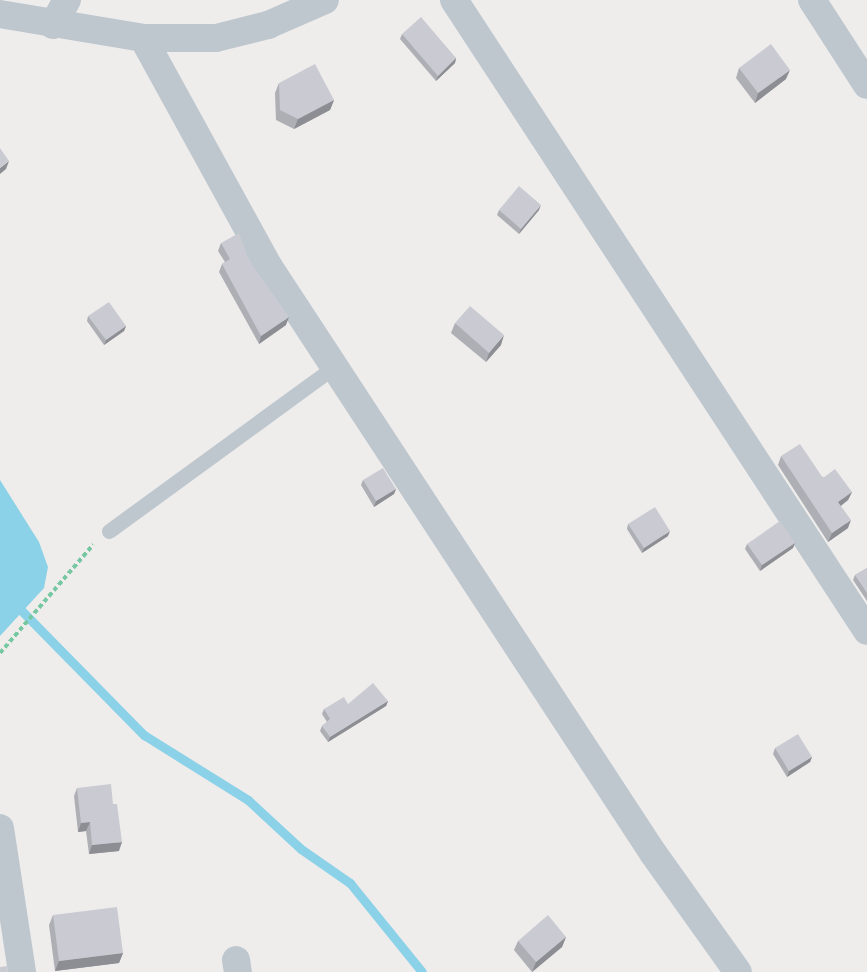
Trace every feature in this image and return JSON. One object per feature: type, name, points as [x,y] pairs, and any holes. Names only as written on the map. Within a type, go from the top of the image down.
[{"type":"street","points":[[53,25],[68,0]]},
{"type":"street","points":[[0,14],[53,25],[143,38],[232,35],[325,0]]},
{"type":"street","points":[[454,0],[867,631]]},
{"type":"street","points":[[812,0],[867,85]]},
{"type":"street","points":[[143,38],[240,220],[653,853],[738,972]]},
{"type":"street","points":[[0,828],[22,972]]},
{"type":"lane","points":[[109,531],[334,367]]},
{"type":"path","points":[[0,653],[83,554],[109,531]]},
{"type":"water","points":[[0,480],[39,542],[48,567],[44,588],[0,636]]},
{"type":"building","points":[[421,17],[456,58],[438,76],[402,34]]},
{"type":"building","points":[[771,44],[790,70],[758,93],[739,68]]},
{"type":"building","points":[[315,64],[334,100],[298,119],[280,110],[279,83]]},
{"type":"building","points":[[0,148],[9,161],[0,168]]},
{"type":"building","points":[[519,186],[541,205],[521,229],[499,210]]},
{"type":"building","points":[[239,233],[249,260],[289,317],[261,336],[222,264],[230,259],[221,243]]},
{"type":"building","points":[[109,302],[126,326],[106,340],[88,316]]},
{"type":"building","points":[[470,306],[504,335],[489,353],[455,323]]},
{"type":"building","points":[[800,444],[823,478],[835,469],[852,492],[838,502],[851,520],[832,533],[781,456]]},
{"type":"building","points":[[383,468],[396,489],[376,501],[363,480]]},
{"type":"building","points":[[655,507],[670,531],[644,548],[628,524]]},
{"type":"building","points":[[780,521],[795,543],[762,565],[747,544]]},
{"type":"building","points":[[867,568],[867,593],[855,575]]},
{"type":"building","points":[[373,683],[388,701],[330,737],[322,726],[330,719],[324,709],[344,697],[348,704]]},
{"type":"building","points":[[798,734],[812,757],[789,771],[775,748]]},
{"type":"building","points":[[111,784],[113,804],[117,804],[122,842],[92,845],[90,822],[81,823],[77,788]]},
{"type":"building","points":[[117,907],[123,953],[59,961],[53,915]]},
{"type":"building","points":[[548,915],[566,937],[536,962],[518,941]]},
{"type":"building","points":[[7,966],[8,972],[0,972],[0,967]]},
{"type":"waterway","points":[[18,607],[144,735],[248,800],[301,849],[350,883],[422,972]]}]
